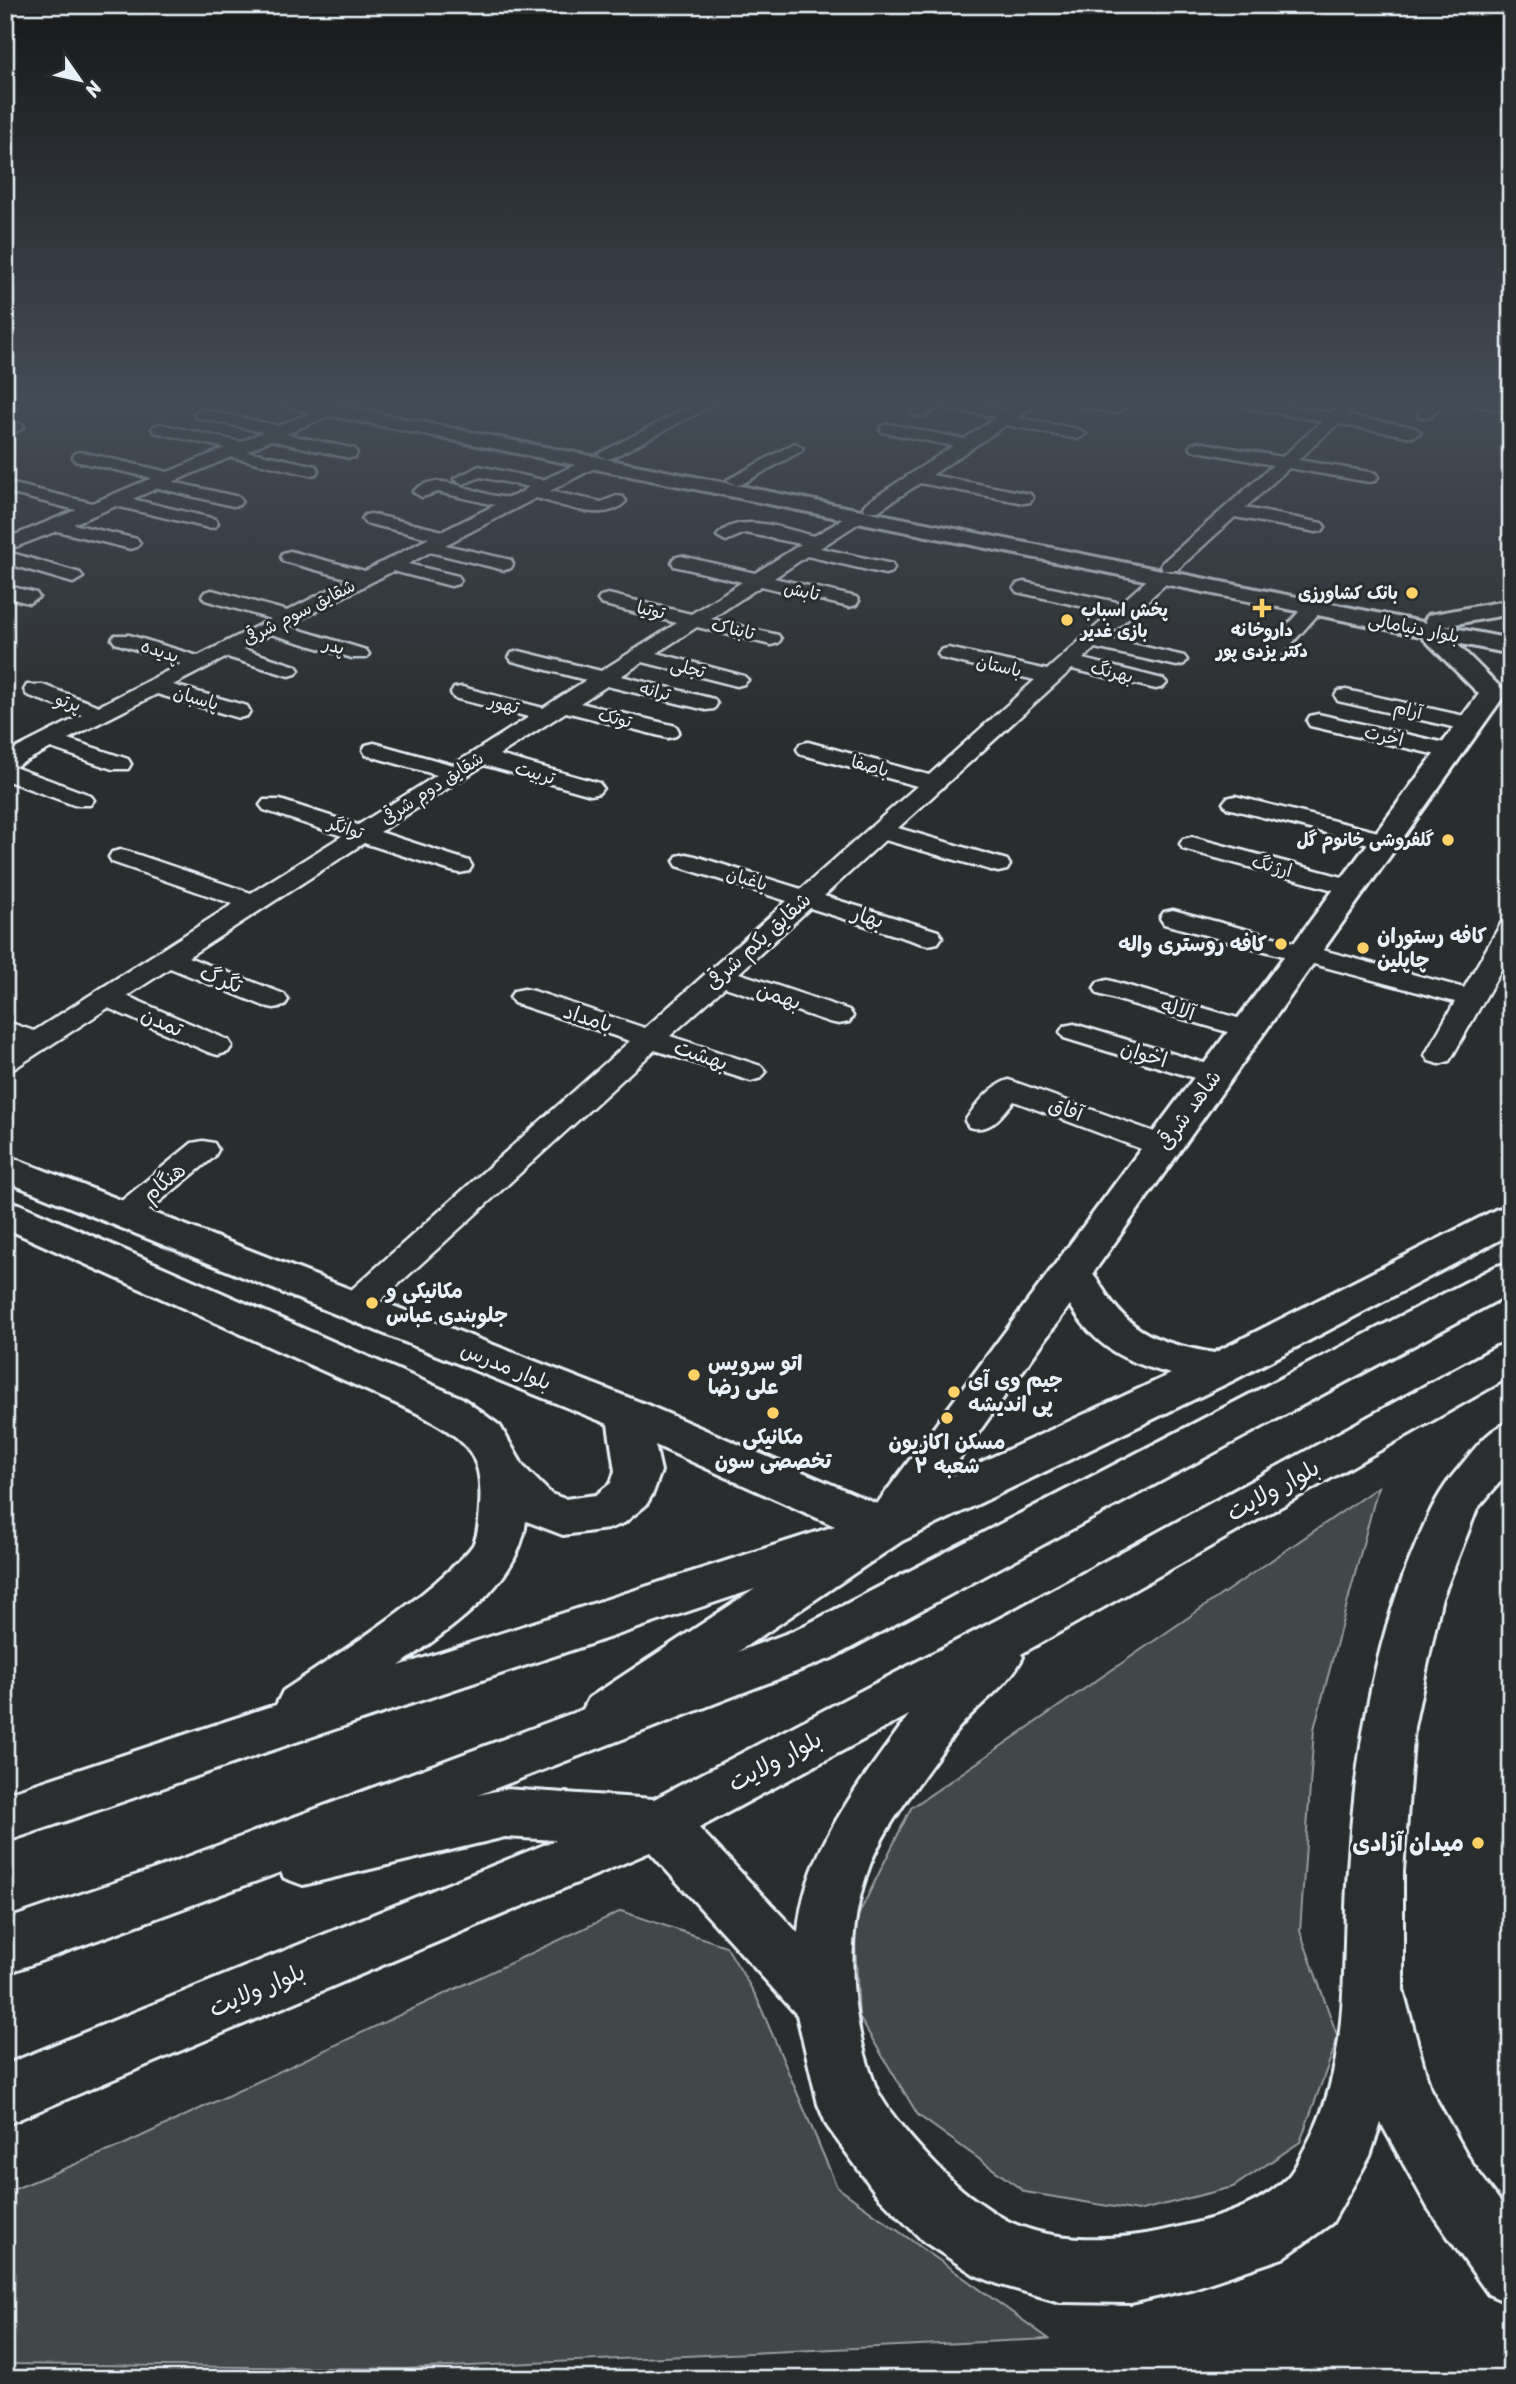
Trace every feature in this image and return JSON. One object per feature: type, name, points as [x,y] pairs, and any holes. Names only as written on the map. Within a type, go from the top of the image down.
[{"type":"main road","name":"بلوار دنیامالی","points":[[871,512],[1434,626],[1511,647]]},
{"type":"main road","name":"بلوار دنیامالی","points":[[1166,572],[1313,608],[1511,635]]},
{"type":"main road","points":[[1434,626],[1511,607]]},
{"type":"main road","points":[[1434,626],[1502,691]]},
{"type":"main road","name":"شاهد شرقی","points":[[885,1528],[1460,738],[1502,691]]},
{"type":"main road","name":"بلوار مدرس","points":[[5,1167],[629,1415],[885,1528]]},
{"type":"main road","points":[[5,1213],[460,1416],[483,1433],[498,1454],[505,1476],[499,1542],[480,1572],[403,1635],[269,1729]]},
{"type":"main road","points":[[5,1818],[885,1528],[1219,1368],[1511,1218]]},
{"type":"main road","points":[[1072,1272],[1097,1316],[1122,1339],[1168,1359],[1219,1368]]},
{"type":"main road","points":[[5,1947],[155,1895],[814,1644],[1511,1276]]},
{"type":"main road","name":"بلوار ولایت","points":[[5,2095],[659,1824],[1029,1626],[1511,1357]]},
{"type":"main road","points":[[505,1476],[536,1506],[563,1517],[608,1511],[630,1493],[638,1471],[629,1415]]},
{"type":"main road","points":[[1029,1626],[938,1715],[878,1801],[845,1855],[828,1913],[823,2001],[849,2104],[899,2173],[946,2218],[998,2252],[1060,2269],[1131,2270],[1194,2256],[1260,2235],[1310,2201],[1348,2134],[1365,2064],[1374,1990],[1375,1871],[1388,1727],[1417,1601],[1457,1501],[1511,1438]]},
{"type":"main road","points":[[572,1737],[885,1528]]},
{"type":"main road","points":[[155,1895],[505,1813],[659,1824],[823,2001]]},
{"type":"main road","points":[[1374,1990],[1402,2100],[1450,2186],[1511,2271]]},
{"type":"street","points":[[5,546],[86,512]]},
{"type":"street","points":[[166,512],[209,523]]},
{"type":"street","name":"شقایق سوم شرقی","points":[[5,763],[493,512]]},
{"type":"street","name":"شقایق دوم شرقی","points":[[5,1062],[863,512]]},
{"type":"street","name":"شقایق یکم شرقی","points":[[354,1306],[1059,670],[1230,512]]},
{"type":"street","points":[[1238,512],[1316,527]]},
{"type":"street","points":[[351,528],[379,515],[435,542],[505,564]]},
{"type":"street","points":[[56,525],[131,543]]},
{"type":"street","points":[[726,536],[743,527],[885,568]]},
{"type":"street","points":[[5,557],[73,577]]},
{"type":"street","points":[[290,557],[366,577]]},
{"type":"street","name":"تابش","points":[[681,562],[841,607],[865,588]]},
{"type":"street","points":[[391,565],[451,580]]},
{"type":"street","points":[[241,583],[206,599],[288,617]]},
{"type":"street","points":[[1024,588],[1125,610]]},
{"type":"street","points":[[5,591],[29,597]]},
{"type":"street","name":"توتیا","points":[[608,600],[694,620]]},
{"type":"street","points":[[1273,653],[1313,608]]},
{"type":"street","name":"تابناک","points":[[694,620],[771,639]]},
{"type":"street","name":"پدیده","points":[[148,627],[115,642],[198,663]]},
{"type":"street","name":"پدر","points":[[268,627],[359,654]]},
{"type":"street","points":[[1090,641],[1177,660]]},
{"type":"street","points":[[224,650],[289,670]]},
{"type":"street","name":"باستان","points":[[948,654],[1059,670]]},
{"type":"street","name":"تجلی","points":[[639,655],[737,680]]},
{"type":"street","name":"ترانه","points":[[519,657],[706,704]]},
{"type":"street","name":"بهرنگ","points":[[1059,670],[1156,683]]},
{"type":"street","name":"پرتو","points":[[59,679],[28,693],[100,714]]},
{"type":"street","name":"پاسبان","points":[[154,686],[239,711]]},
{"type":"street","name":"تهور","points":[[462,693],[554,710]]},
{"type":"street","name":"آرام","points":[[1346,696],[1460,738]]},
{"type":"street","name":"توتک","points":[[554,710],[668,732]]},
{"type":"street","name":"اخرت","points":[[1318,721],[1460,738]]},
{"type":"street","points":[[48,740],[120,764]]},
{"type":"street","name":"باصفا","points":[[808,749],[933,783]]},
{"type":"street","points":[[374,750],[456,773]]},
{"type":"street","name":"تربیت","points":[[480,757],[590,788]]},
{"type":"street","points":[[5,772],[82,800]]},
{"type":"street","points":[[1235,803],[1385,841]]},
{"type":"street","name":"توانگر","points":[[272,805],[460,866]]},
{"type":"street","points":[[880,831],[998,865]]},
{"type":"street","name":"ارژنگ","points":[[1177,865],[1198,836],[1352,887]]},
{"type":"street","points":[[121,857],[254,902]]},
{"type":"street","name":"باغبان","points":[[686,860],[807,897]]},
{"type":"street","name":"بهار","points":[[807,897],[929,937]]},
{"type":"street","points":[[1173,918],[1471,998]]},
{"type":"street","points":[[1438,1055],[1511,928]]},
{"type":"street","name":"تگرگ","points":[[167,958],[274,1000]]},
{"type":"street","name":"بهمن","points":[[720,975],[839,1016]]},
{"type":"street","name":"آلاله","points":[[1108,988],[1248,1030]]},
{"type":"street","name":"تمدن","points":[[106,997],[218,1046]]},
{"type":"street","name":"بامداد","points":[[524,998],[651,1038]]},
{"type":"street","points":[[5,1029],[36,1042]]},
{"type":"street","name":"اخوان","points":[[1074,1032],[1214,1075]]},
{"type":"street","name":"بهشت","points":[[651,1038],[751,1072]]},
{"type":"street","name":"آفاق","points":[[980,1121],[1009,1089],[1163,1146]]},
{"type":"street","name":"هنگام","points":[[125,1214],[203,1150]]},
{"type":"shaded area","points":[[1378,1487],[1314,1729],[1300,1931],[1338,2038],[1300,2142],[1233,2187],[1138,2211],[1025,2192],[918,2115],[859,2017],[854,1924],[911,1808]]},
{"type":"shaded area","points":[[621,1911],[726,1946],[756,1996],[837,2187],[1049,2339],[405,2369],[5,2364],[5,2193],[125,2144]]},
{"type":"place","name":"بانک کشاورزی","points":[[1412,593]]},
{"type":"place","name":"داروخانه دکتر یزدی پور","points":[[1262,608]]},
{"type":"place","name":"پخش اسباب بازی غدیر","points":[[1067,620]]},
{"type":"place","name":"گلفروشی خانوم گل","points":[[1448,840]]},
{"type":"place","name":"کافه روستری واله","points":[[1281,944]]},
{"type":"place","name":"کافه رستوران چاپلین","points":[[1363,948]]},
{"type":"place","name":"مکانیکی و جلوبندی عباس","points":[[372,1303]]},
{"type":"place","name":"اتو سرویس علی رضا","points":[[694,1375]]},
{"type":"place","name":"جیم وی آی پی اندیشه","points":[[954,1392]]},
{"type":"place","name":"مکانیکی تخصصی سون","points":[[773,1413]]},
{"type":"place","name":"مسکن اکازیون شعبه ۲","points":[[947,1418]]},
{"type":"place","name":"میدان آزادی","points":[[1478,1843]]}]
